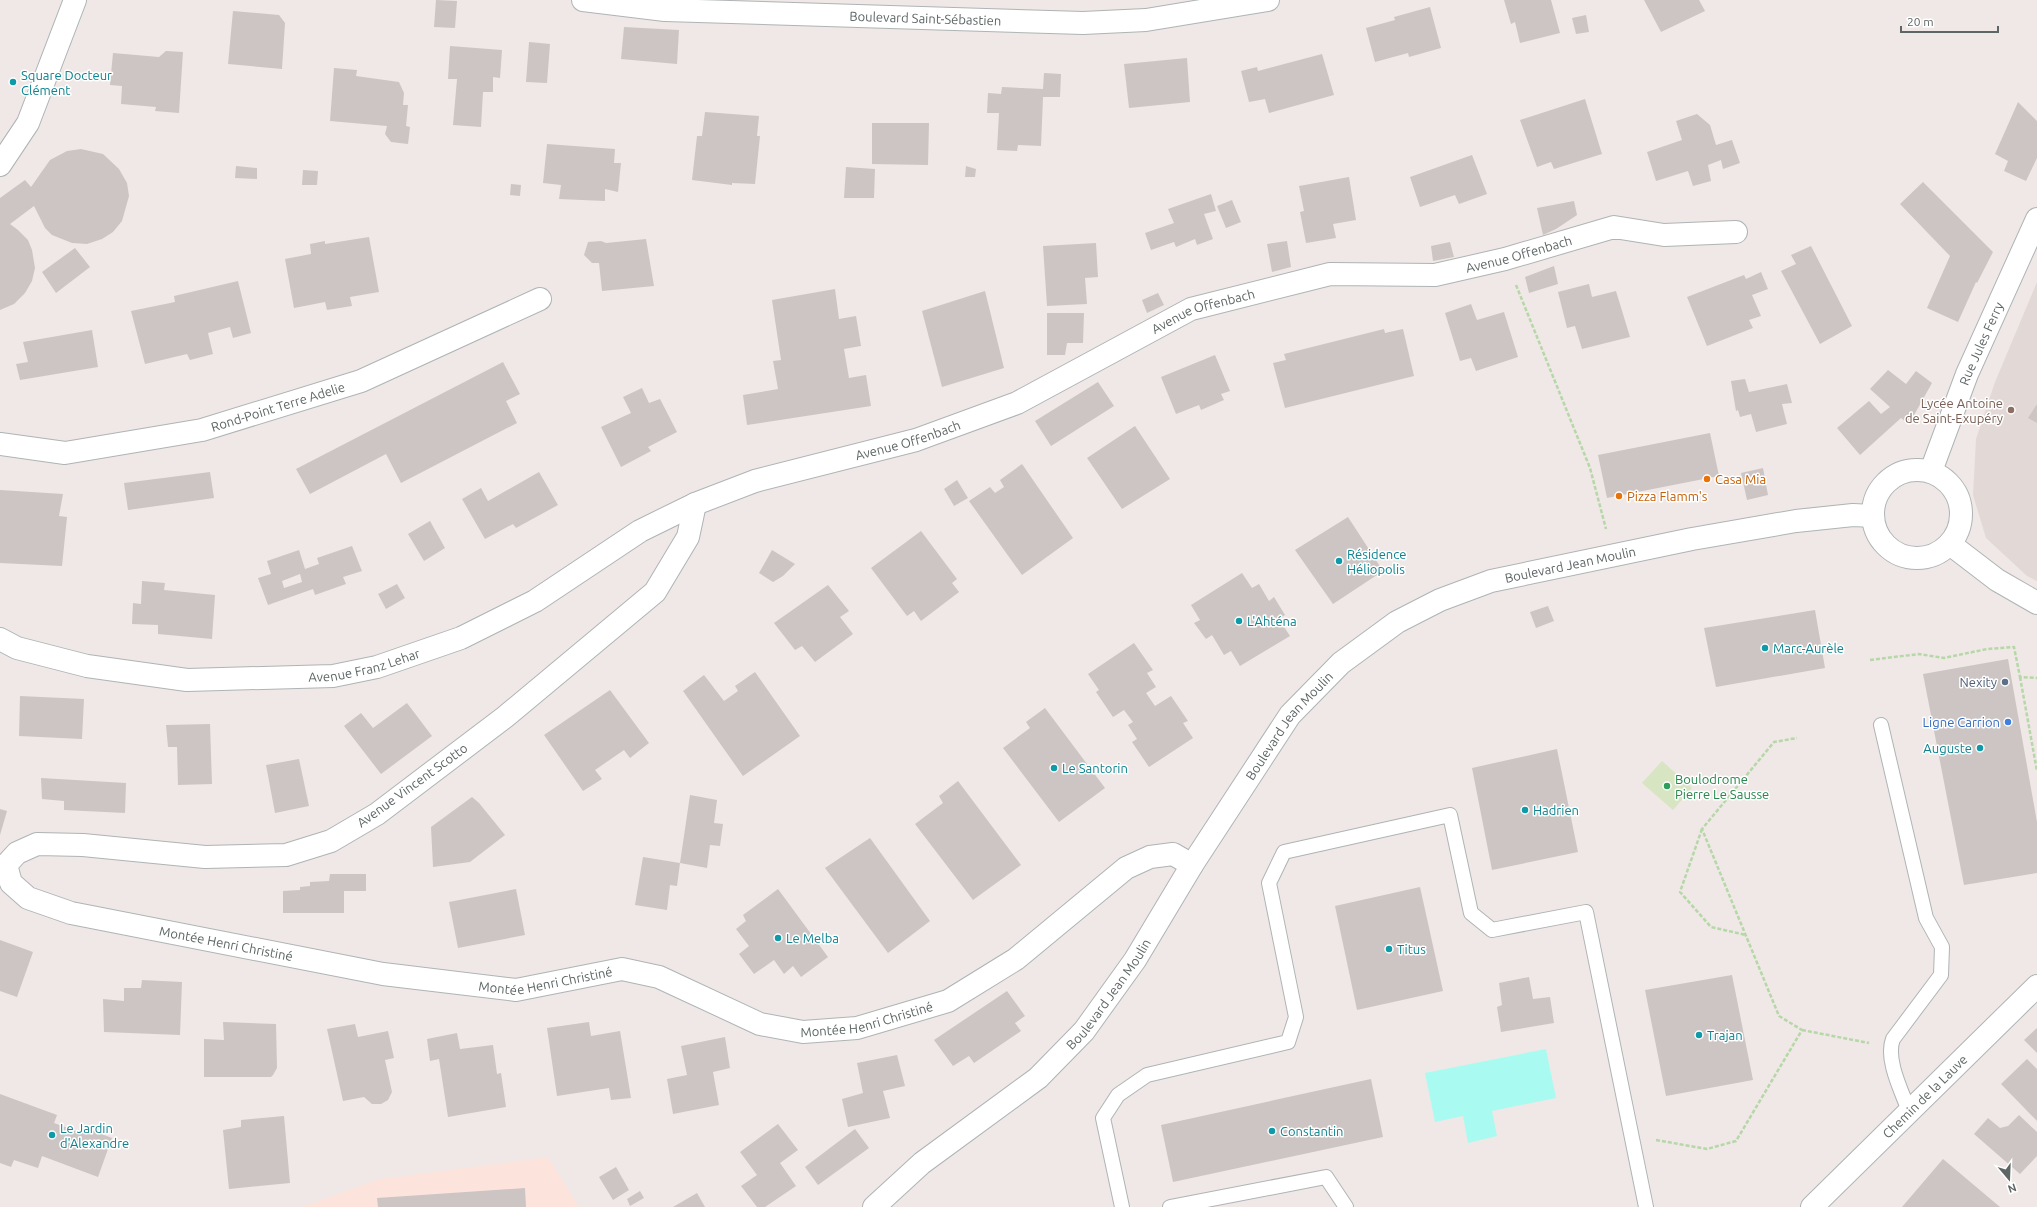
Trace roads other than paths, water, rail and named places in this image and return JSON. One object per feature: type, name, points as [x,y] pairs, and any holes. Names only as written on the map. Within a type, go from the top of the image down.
[{"type":"street","points":[[0,165],[28,122],[75,0]]},
{"type":"street","name":"Boulevard Saint-Sébastien","points":[[583,0],[665,10],[1083,23],[1146,20],[1268,0]]},
{"type":"street","name":"Rue Jules Ferry","points":[[1932,472],[1967,374],[2037,219]]},
{"type":"street","name":"Avenue Offenbach","points":[[695,504],[755,481],[916,440],[1017,403],[1191,309],[1330,274],[1435,274],[1505,258],[1614,227],[1664,234],[1736,232]]},
{"type":"street","name":"Rond-Point Terre Adelie","points":[[0,444],[66,453],[202,430],[361,381],[540,299]]},
{"type":"street","points":[[1917,469],[1932,472],[1945,478],[1955,489],[1961,503],[1962,517],[1958,532],[1950,544],[1938,553],[1924,558],[1909,557],[1895,552],[1884,543],[1876,530],[1873,516],[1875,502],[1881,489],[1891,478],[1903,472],[1917,469]]},
{"type":"street","name":"Avenue Franz Lehar","points":[[0,639],[17,648],[87,666],[187,680],[333,676],[377,667],[460,638],[535,600],[640,531],[695,504]]},
{"type":"street","name":"Avenue Vincent Scotto","points":[[6,864],[17,853],[37,844],[83,845],[205,857],[286,855],[331,841],[377,814],[505,717],[655,592],[688,537],[695,504]]},
{"type":"street","name":"Boulevard Jean Moulin","points":[[874,1207],[922,1163],[1038,1078],[1084,1031],[1135,960],[1192,865],[1290,715],[1341,663],[1397,622],[1440,600],[1491,581],[1692,539],[1796,521],[1853,515],[1873,516]]},
{"type":"street","points":[[1950,544],[1997,580],[2037,602]]},
{"type":"street","name":"Montée Henri Christiné","points":[[6,864],[11,884],[28,898],[72,913],[383,974],[516,990],[622,969],[659,977],[760,1024],[804,1032],[857,1028],[948,1001],[1016,958],[1126,868],[1150,857],[1173,854],[1192,865]]},
{"type":"street","name":"Chemin de la Lauve","points":[[1812,1207],[2037,986]]},
{"type":"lane","points":[[1881,725],[1926,918],[1942,947],[1941,975],[1893,1039],[1891,1044],[1894,1069],[1909,1111]]},
{"type":"lane","points":[[1122,1207],[1103,1118],[1118,1095],[1147,1075],[1288,1042],[1296,1017],[1269,883],[1284,852],[1450,815],[1471,913],[1492,930],[1586,912],[1646,1207]]},
{"type":"lane","points":[[1170,1207],[1326,1178],[1346,1207]]},
{"type":"water","points":[[1546,1049],[1556,1098],[1492,1111],[1497,1136],[1468,1143],[1463,1116],[1435,1122],[1425,1073]]},
{"type":"place","name":"Square Docteur Clément","points":[[13,82]]},
{"type":"place","name":"Lycée Antoine de Saint-Exupéry","points":[[2011,410]]},
{"type":"place","name":"Casa Mia","points":[[1707,479]]},
{"type":"place","name":"Pizza Flamm's","points":[[1619,496]]},
{"type":"place","name":"Résidence Héliopolis","points":[[1339,561]]},
{"type":"place","name":"L'Ahténa","points":[[1239,621]]},
{"type":"place","name":"Marc-Aurèle","points":[[1765,648]]},
{"type":"place","name":"Nexity","points":[[2005,682]]},
{"type":"place","name":"Ligne Carrion","points":[[2008,722]]},
{"type":"place","name":"Auguste","points":[[1980,748]]},
{"type":"place","name":"Le Santorin","points":[[1054,768]]},
{"type":"place","name":"Boulodrome Pierre Le Sausse","points":[[1667,786]]},
{"type":"place","name":"Hadrien","points":[[1525,810]]},
{"type":"place","name":"Le Melba","points":[[778,938]]},
{"type":"place","name":"Titus","points":[[1389,949]]},
{"type":"place","name":"Trajan","points":[[1699,1035]]},
{"type":"place","name":"Constantin","points":[[1272,1131]]},
{"type":"place","name":"Le Jardin d'Alexandre","points":[[52,1135]]}]
